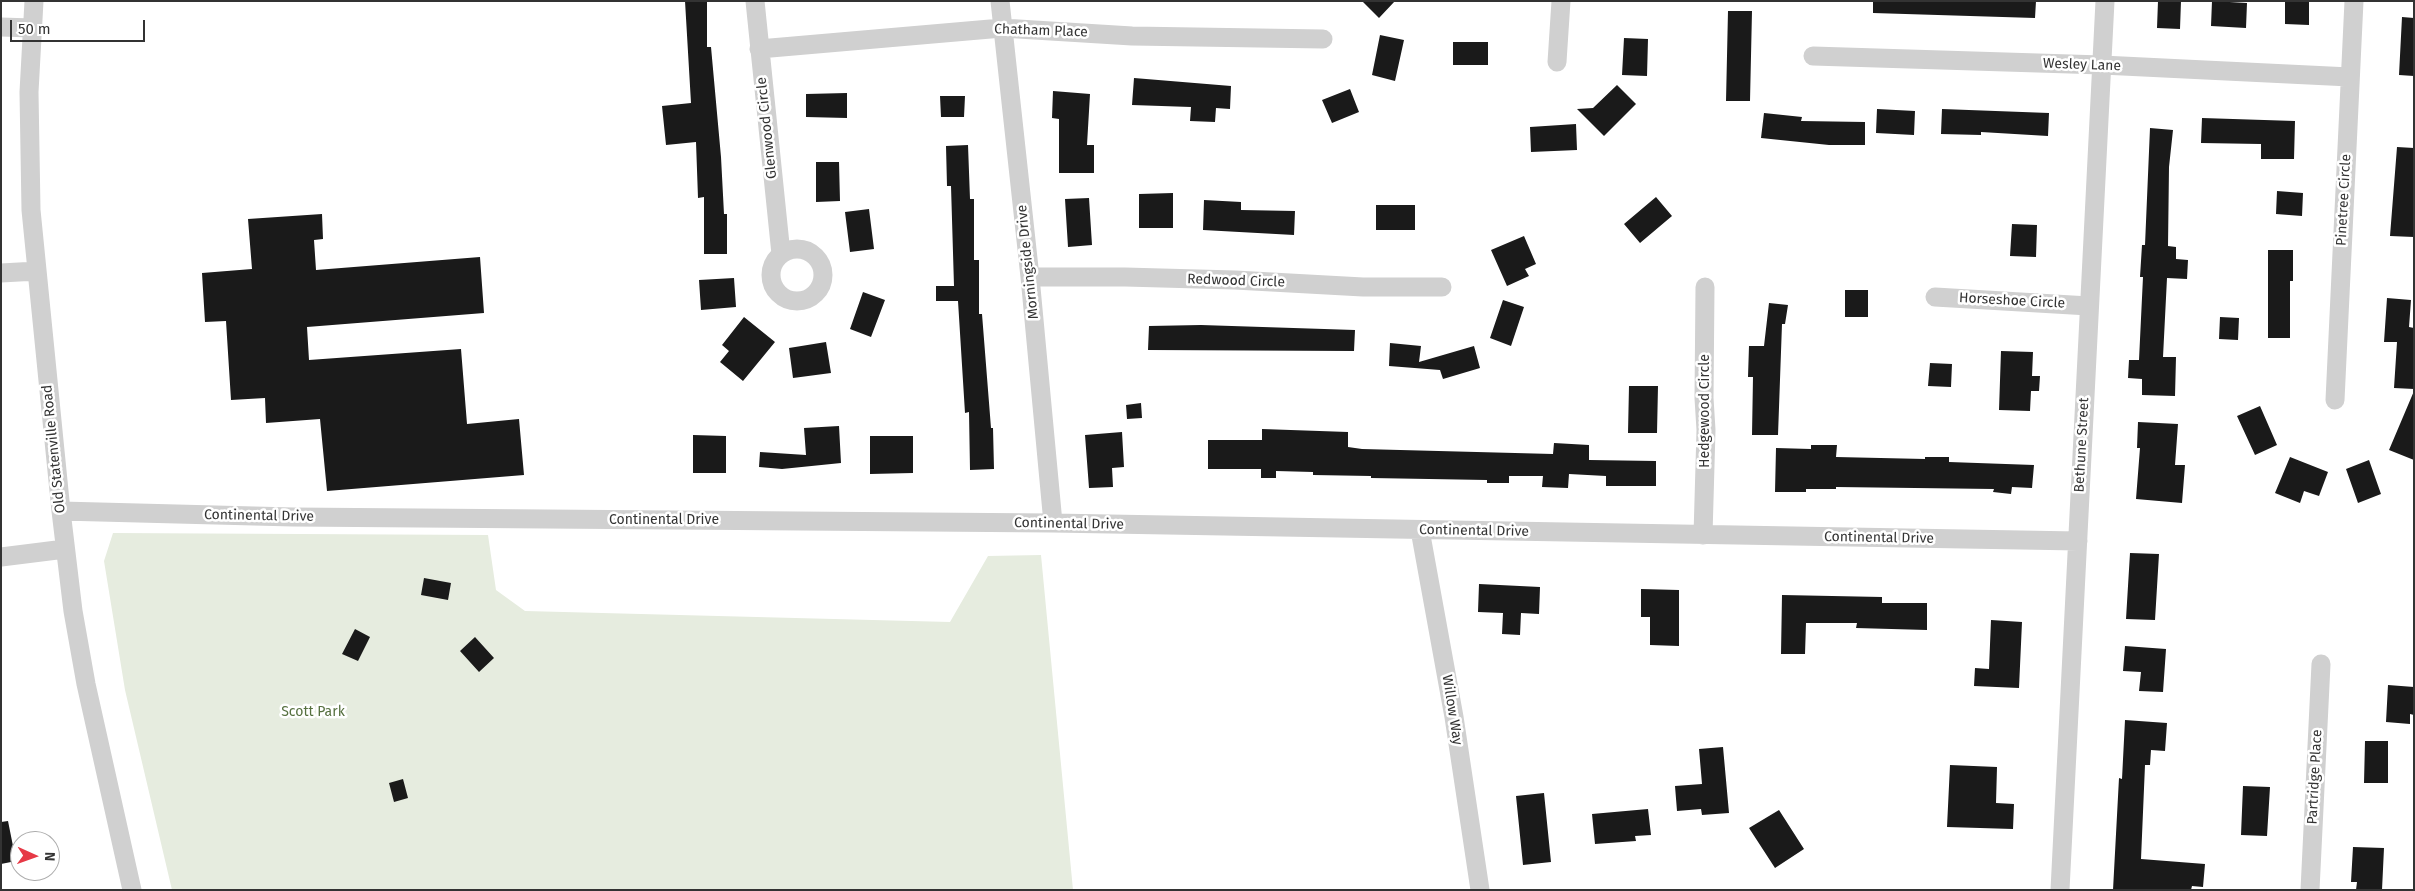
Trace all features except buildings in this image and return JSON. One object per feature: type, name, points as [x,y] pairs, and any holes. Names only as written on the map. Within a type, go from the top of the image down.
[{"type":"street","name":"Old Statenville Road","points":[[34,1],[30,92],[31,200],[65,549],[73,611],[86,684],[132,890]]},
{"type":"street","name":"Glenwood Circle","points":[[755,1],[781,254]]},
{"type":"street","name":"Morningside Drive","points":[[1000,1],[1030,277],[1053,523]]},
{"type":"street","points":[[1557,62],[1561,1]]},
{"type":"street","name":"Bethune Street","points":[[2060,890],[2105,1]]},
{"type":"street","name":"Pinetree Circle","points":[[2336,400],[2354,1]]},
{"type":"street","points":[[1,27],[32,28]]},
{"type":"street","name":"Chatham Place","points":[[759,49],[1002,28],[1132,36],[1323,39]]},
{"type":"street","name":"Wesley Lane","points":[[1813,56],[2102,65],[2350,76]]},
{"type":"street","points":[[1,273],[37,271]]},
{"type":"street","name":"Redwood Circle","points":[[1030,277],[1125,277],[1235,280],[1363,287],[1442,287]]},
{"type":"street","name":"Hedgewood Circle","points":[[1704,535],[1705,287]]},
{"type":"street","name":"Horseshoe Circle","points":[[1935,297],[2089,306]]},
{"type":"street","name":"Continental Drive","points":[[61,511],[323,517],[1053,523],[2078,540]]},
{"type":"street","name":"Willow Way","points":[[1420,530],[1454,717],[1480,890]]},
{"type":"street","points":[[1,557],[65,549]]},
{"type":"street","name":"Partridge Place","points":[[2310,890],[2320,664]]},
{"type":"green space","name":"Scott Park","points":[[113,533],[488,535],[496,590],[525,611],[950,622],[988,556],[1041,555],[1073,890],[172,890],[125,690],[104,561]]}]
